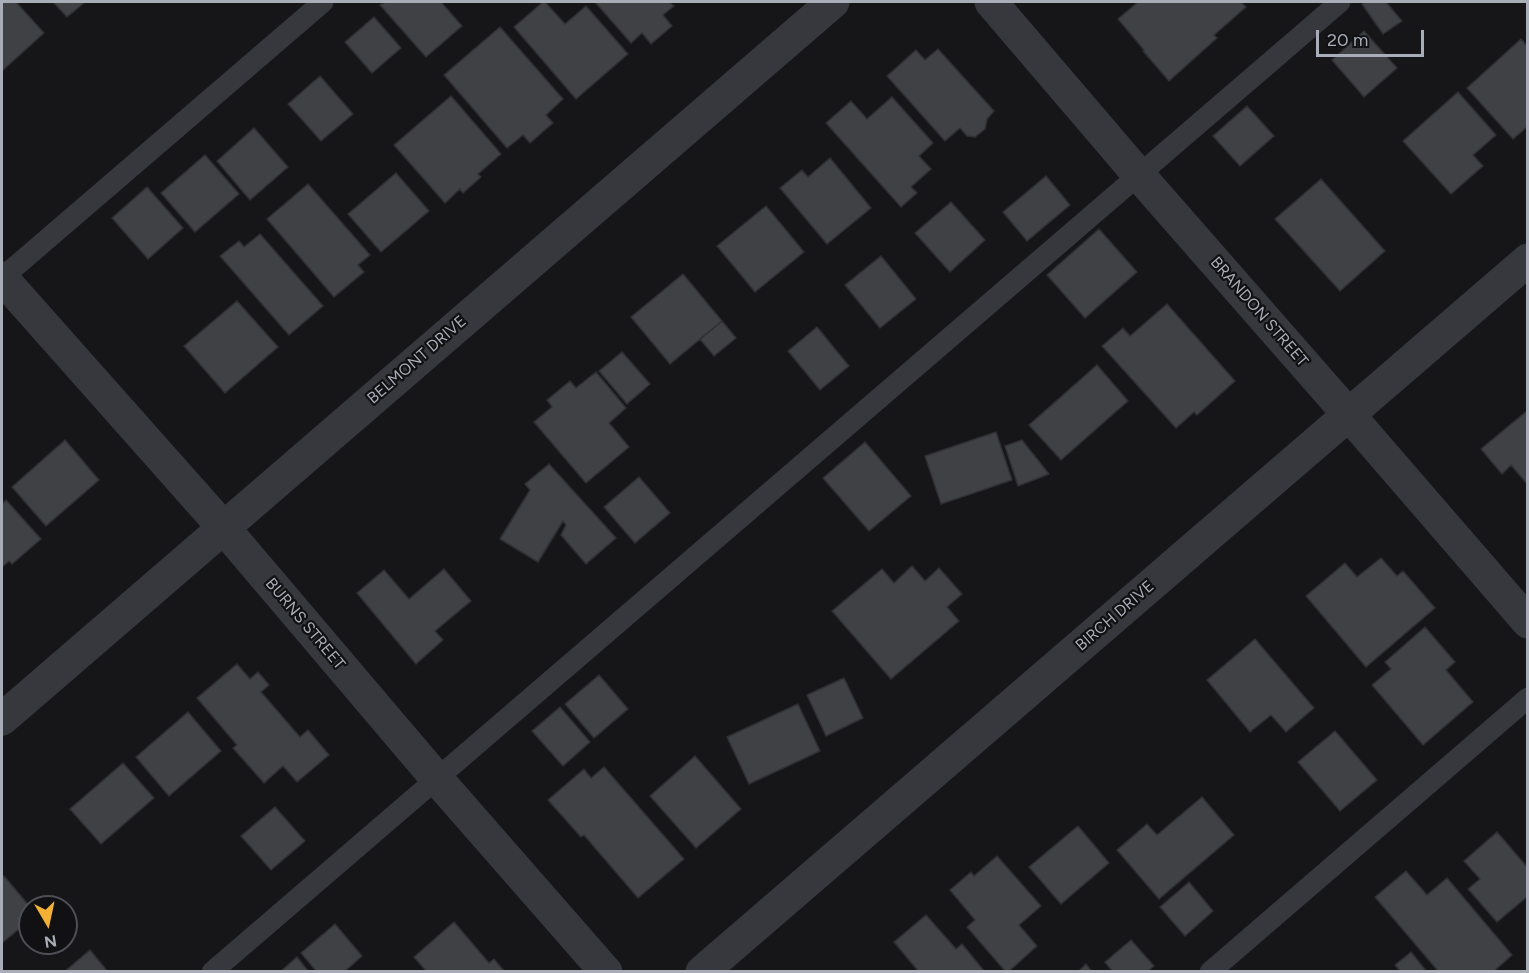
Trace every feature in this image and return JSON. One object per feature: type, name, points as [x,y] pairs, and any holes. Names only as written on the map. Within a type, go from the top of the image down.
[{"type":"street","name":"BELMONT DRIVE","points":[[2,719],[833,2]]},
{"type":"street","name":"BRANDON STREET","points":[[991,2],[1527,622]]},
{"type":"street","name":"BIRCH DRIVE","points":[[702,972],[1527,260]]},
{"type":"street","name":"BURNS STREET","points":[[2,278],[223,527],[437,779],[606,972]]},
{"type":"lane","points":[[2,278],[323,2]]},
{"type":"lane","points":[[212,972],[1340,2]]},
{"type":"lane","points":[[1210,972],[1527,698]]},
{"type":"building","points":[[2,2],[16,2],[44,33],[2,71]]},
{"type":"building","points":[[53,2],[85,2],[67,17]]},
{"type":"building","points":[[385,2],[441,2],[462,26],[426,57],[380,5]]},
{"type":"building","points":[[543,2],[565,24],[586,6],[628,54],[576,99],[514,27]]},
{"type":"building","points":[[595,2],[669,2],[674,6],[663,15],[672,26],[651,44],[642,33],[631,43]]},
{"type":"building","points":[[1138,2],[1241,2],[1246,7],[1214,35],[1217,38],[1169,81],[1118,19]]},
{"type":"building","points":[[1386,2],[1402,21],[1383,34],[1362,4]]},
{"type":"building","points":[[374,17],[401,48],[372,73],[345,42]]},
{"type":"building","points":[[500,27],[563,99],[546,115],[553,123],[530,143],[523,135],[507,148],[444,75]]},
{"type":"building","points":[[1364,31],[1397,68],[1364,97],[1332,60]]},
{"type":"building","points":[[1521,39],[1528,47],[1528,126],[1513,139],[1467,88]]},
{"type":"building","points":[[938,49],[994,111],[987,119],[985,129],[975,137],[967,136],[960,128],[945,141],[887,76],[916,50],[925,60]]},
{"type":"building","points":[[320,76],[353,114],[321,141],[288,104]]},
{"type":"building","points":[[1458,92],[1496,135],[1473,155],[1483,166],[1451,194],[1403,141]]},
{"type":"building","points":[[451,96],[501,154],[478,174],[481,177],[463,193],[460,189],[445,203],[394,145]]},
{"type":"building","points":[[892,97],[933,143],[919,156],[931,169],[911,187],[917,193],[901,207],[826,123],[851,101],[867,119]]},
{"type":"building","points":[[1247,106],[1274,136],[1240,166],[1213,136]]},
{"type":"building","points":[[254,128],[288,167],[250,200],[217,161]]},
{"type":"building","points":[[205,155],[239,194],[195,232],[161,193]]},
{"type":"building","points":[[830,158],[871,208],[827,244],[780,188],[802,170],[808,177]]},
{"type":"building","points":[[396,173],[429,211],[381,252],[348,214]]},
{"type":"building","points":[[1046,176],[1070,205],[1027,241],[1003,212]]},
{"type":"building","points":[[1321,179],[1385,251],[1340,291],[1275,219]]},
{"type":"building","points":[[308,184],[370,255],[358,265],[364,272],[334,297],[267,219]]},
{"type":"building","points":[[147,187],[183,228],[148,259],[112,218]]},
{"type":"building","points":[[951,202],[985,240],[950,272],[915,233]]},
{"type":"building","points":[[766,206],[804,252],[755,292],[717,246]]},
{"type":"building","points":[[1099,229],[1137,272],[1085,318],[1047,275]]},
{"type":"building","points":[[260,234],[323,306],[289,335],[220,256],[239,241],[244,247]]},
{"type":"building","points":[[881,256],[916,299],[880,328],[845,285]]},
{"type":"building","points":[[683,274],[722,321],[670,364],[631,317]]},
{"type":"building","points":[[237,301],[278,347],[225,393],[184,346]]},
{"type":"building","points":[[1167,304],[1235,381],[1197,415],[1194,412],[1176,428],[1102,346],[1123,328],[1130,336]]},
{"type":"building","points":[[722,321],[736,338],[714,356],[700,339]]},
{"type":"building","points":[[817,327],[849,366],[820,390],[788,351]]},
{"type":"building","points":[[622,352],[650,384],[627,404],[599,371]]},
{"type":"building","points":[[1097,365],[1128,401],[1061,460],[1029,425]]},
{"type":"building","points":[[596,372],[626,408],[609,423],[629,447],[586,483],[534,422],[552,407],[547,400],[570,381],[576,388]]},
{"type":"building","points":[[1528,410],[1528,485],[1511,465],[1502,474],[1481,449]]},
{"type":"building","points":[[996,432],[1012,480],[941,504],[925,456]]},
{"type":"building","points":[[65,440],[99,480],[46,526],[12,487]]},
{"type":"building","points":[[1022,440],[1049,474],[1018,486],[1005,446]]},
{"type":"building","points":[[865,442],[911,496],[869,531],[823,478]]},
{"type":"building","points":[[549,464],[616,538],[586,564],[561,535],[566,525],[563,521],[538,562],[500,539],[530,490],[525,484]]},
{"type":"building","points":[[639,477],[670,513],[635,543],[604,507]]},
{"type":"building","points":[[6,500],[41,539],[12,564],[9,561],[2,567],[2,504]]},
{"type":"building","points":[[1381,558],[1397,576],[1403,571],[1435,608],[1366,667],[1306,596],[1345,563],[1357,577]]},
{"type":"building","points":[[912,566],[925,581],[939,568],[962,594],[947,607],[959,621],[891,679],[832,611],[882,569],[894,583]]},
{"type":"building","points":[[444,569],[471,601],[435,631],[443,640],[416,664],[357,593],[384,570],[409,599]]},
{"type":"building","points":[[1425,627],[1455,662],[1446,670],[1473,702],[1423,745],[1372,685],[1391,669],[1385,662]]},
{"type":"building","points":[[1255,639],[1314,708],[1286,732],[1271,715],[1250,732],[1207,680]]},
{"type":"building","points":[[237,664],[250,679],[258,672],[269,685],[261,692],[300,737],[308,730],[329,755],[297,782],[283,766],[264,783],[233,748],[237,745],[197,698]]},
{"type":"building","points":[[599,675],[628,709],[594,738],[565,704]]},
{"type":"building","points":[[844,678],[863,718],[826,736],[807,695]]},
{"type":"building","points":[[798,704],[820,751],[749,784],[727,737]]},
{"type":"building","points":[[560,707],[590,742],[563,766],[532,731]]},
{"type":"building","points":[[188,712],[221,751],[169,796],[136,757]]},
{"type":"building","points":[[1335,731],[1377,780],[1340,811],[1298,762]]},
{"type":"building","points":[[695,756],[741,809],[696,848],[650,796]]},
{"type":"building","points":[[123,763],[154,798],[101,844],[70,809]]},
{"type":"building","points":[[604,767],[684,859],[638,898],[584,835],[581,837],[548,800],[584,769],[591,778]]},
{"type":"building","points":[[1202,797],[1234,835],[1159,899],[1117,850],[1147,824],[1157,835]]},
{"type":"building","points":[[275,807],[305,841],[271,870],[241,836]]},
{"type":"building","points":[[1078,826],[1109,863],[1061,904],[1029,867]]},
{"type":"building","points":[[1497,832],[1528,868],[1528,896],[1497,922],[1468,889],[1480,879],[1464,861]]},
{"type":"building","points":[[997,856],[1041,906],[1019,925],[1037,946],[1008,972],[967,927],[975,920],[950,890],[971,872],[974,876]]},
{"type":"building","points":[[1406,871],[1427,895],[1447,878],[1512,955],[1493,972],[1439,972],[1375,897]]},
{"type":"building","points":[[4,876],[20,895],[18,895],[18,930],[2,943],[2,879]]},
{"type":"building","points":[[1189,882],[1213,911],[1185,936],[1160,907]]},
{"type":"building","points":[[926,915],[956,949],[962,944],[985,972],[919,972],[894,942]]},
{"type":"building","points":[[454,922],[489,963],[494,959],[505,972],[427,972],[414,957]]},
{"type":"building","points":[[335,924],[362,956],[344,972],[317,972],[301,953]]},
{"type":"building","points":[[1131,940],[1154,966],[1147,972],[1113,972],[1105,962]]},
{"type":"building","points":[[90,950],[108,972],[64,972]]},
{"type":"building","points":[[1411,952],[1427,972],[1401,972],[1395,965]]},
{"type":"building","points":[[297,957],[309,972],[280,972]]},
{"type":"building","points":[[1086,964],[1092,972],[1078,972]]}]
